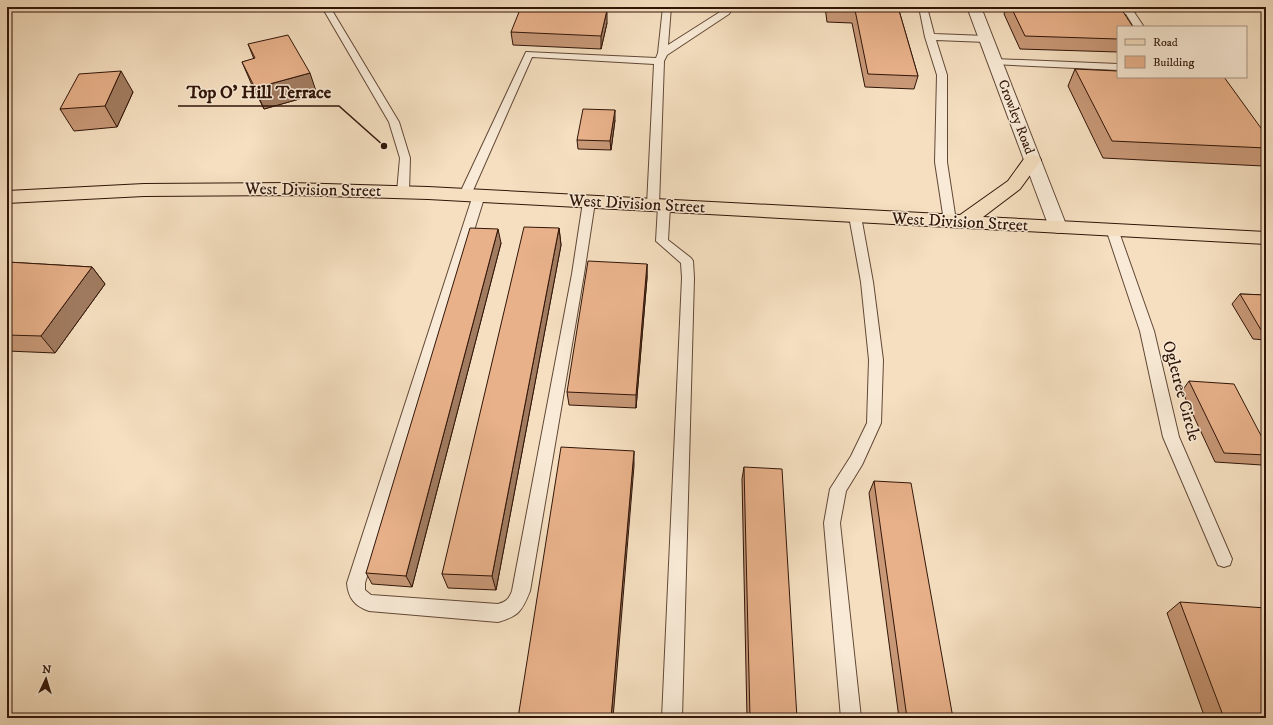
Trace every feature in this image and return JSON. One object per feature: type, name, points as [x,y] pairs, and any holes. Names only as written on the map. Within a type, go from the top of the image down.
[{"type":"main road","points":[[957,221],[1014,185],[1032,160]]},
{"type":"main road","name":"West Division Street","points":[[7,196],[152,190],[291,189],[403,192],[1266,238]]},
{"type":"street","name":"Crowley Road","points":[[974,7],[1058,227]]},
{"type":"lane","points":[[326,7],[394,122],[405,158],[403,192]]},
{"type":"lane","points":[[668,7],[661,57],[659,205],[662,241],[687,261],[688,278],[672,718]]},
{"type":"lane","points":[[589,202],[578,274],[530,545],[521,591],[517,602],[512,610],[498,613],[369,603],[361,599],[356,594],[356,583],[472,195],[529,54],[661,57],[726,12],[729,7]]},
{"type":"lane","points":[[924,7],[930,37],[942,76],[941,162],[957,221]]},
{"type":"lane","points":[[1091,9],[1129,10],[1138,26]]},
{"type":"lane","points":[[930,37],[986,39]]},
{"type":"lane","points":[[995,62],[1117,67]]},
{"type":"lane","points":[[851,718],[832,523],[838,489],[858,460],[874,423],[876,360],[867,282],[855,216]]},
{"type":"lane","name":"Ogletree Circle","points":[[1112,229],[1147,331],[1171,437],[1224,559]]},
{"type":"building","points":[[521,7],[573,7],[572,8],[607,10],[601,36],[511,32]]},
{"type":"building","points":[[829,7],[898,7],[918,76],[868,74],[855,10],[829,9]]},
{"type":"building","points":[[1011,7],[1120,7],[1132,26],[1117,26],[1117,39],[1025,36]]},
{"type":"building","points":[[288,35],[310,73],[255,88],[242,62],[255,58],[248,44]]},
{"type":"building","points":[[1075,69],[1117,71],[1117,78],[1225,78],[1266,135],[1266,148],[1112,141]]},
{"type":"building","points":[[121,71],[105,106],[60,109],[79,74]]},
{"type":"building","points":[[583,109],[615,110],[610,141],[577,140]]},
{"type":"building","points":[[524,227],[559,228],[492,576],[442,574]]},
{"type":"building","points":[[470,228],[498,229],[406,576],[366,573]]},
{"type":"building","points":[[588,261],[647,264],[636,395],[567,392]]},
{"type":"building","points":[[7,262],[92,267],[41,336],[7,335]]},
{"type":"building","points":[[1240,294],[1266,295],[1266,330],[1261,330]]},
{"type":"building","points":[[1189,381],[1234,384],[1266,445],[1266,455],[1224,453]]},
{"type":"building","points":[[561,447],[634,451],[611,718],[518,718]]},
{"type":"building","points":[[744,467],[782,469],[797,718],[750,718]]},
{"type":"building","points":[[874,481],[911,483],[953,718],[907,718]]},
{"type":"building","points":[[1180,602],[1266,608],[1266,718],[1224,718]]},
{"type":"place","name":"Top O' Hill Terrace","points":[[384,146]]}]
